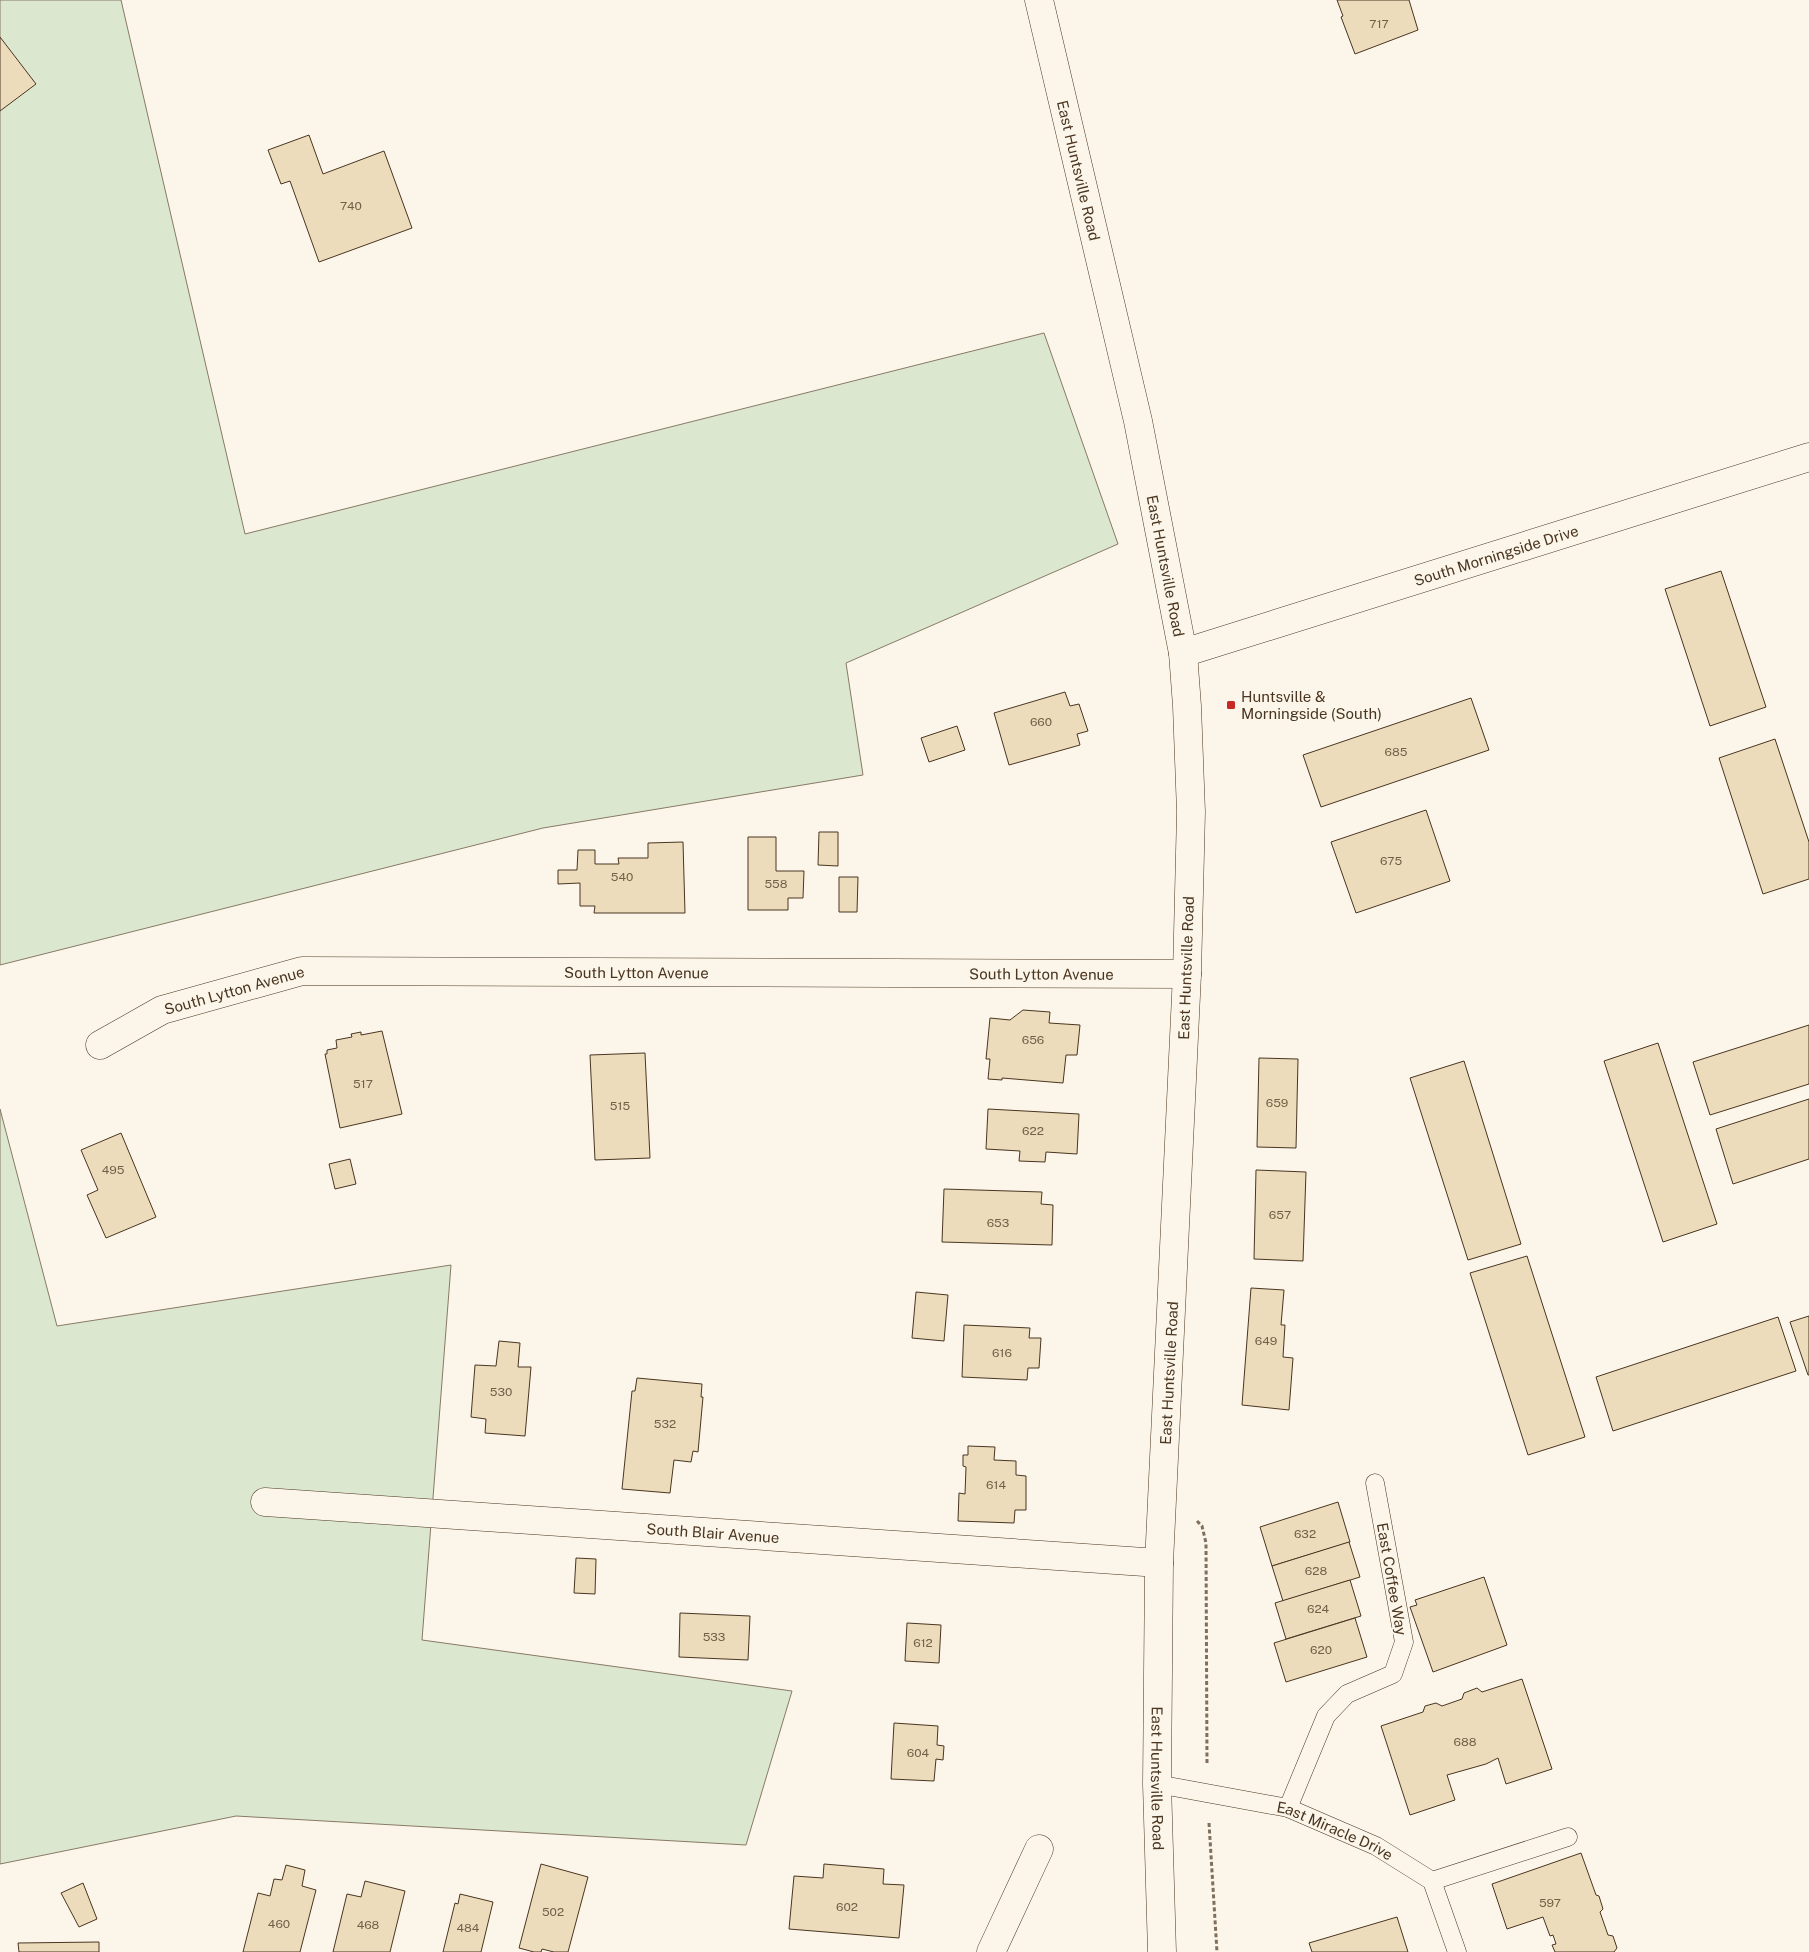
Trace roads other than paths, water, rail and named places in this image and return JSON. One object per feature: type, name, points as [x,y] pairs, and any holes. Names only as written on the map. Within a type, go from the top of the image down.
[{"type":"street","name":"East Huntsville Road","points":[[1039,0],[1138,421],[1183,653],[1191,812],[1187,974],[1159,1563],[1157,1784],[1162,1952]]},
{"type":"street","name":"South Morningside Drive","points":[[1183,653],[1809,457]]},
{"type":"street","name":"South Lytton Avenue","points":[[100,1045],[162,1010],[302,972],[1187,974]]},
{"type":"street","name":"South Blair Avenue","points":[[265,1502],[1159,1563]]},
{"type":"street","points":[[992,1952],[1039,1849]]},
{"type":"lane","name":"East Coffee Way","points":[[1288,1808],[1326,1716],[1347,1694],[1392,1674],[1404,1642],[1375,1483]]},
{"type":"lane","name":"East Miracle Drive","points":[[1157,1784],[1288,1808],[1376,1846],[1432,1881]]},
{"type":"lane","points":[[1457,1952],[1432,1881],[1568,1837]]},
{"type":"place","name":"Huntsville & Morningside (South)","points":[[1231,705]]}]
